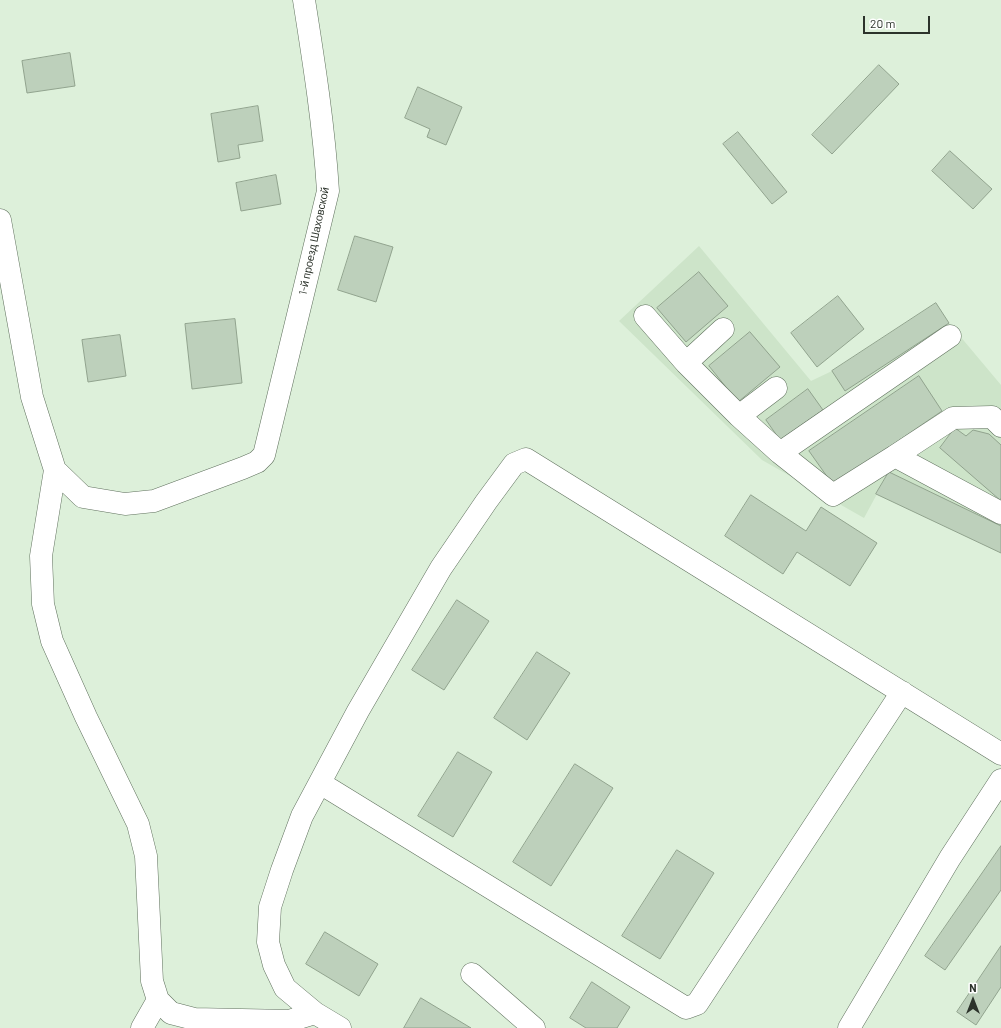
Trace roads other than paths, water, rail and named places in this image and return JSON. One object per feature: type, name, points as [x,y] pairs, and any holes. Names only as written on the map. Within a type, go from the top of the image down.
[{"type":"street","name":"1-й проезд Шаховской","points":[[56,470],[83,497],[125,504],[154,501],[258,462],[264,455],[328,191],[326,156],[315,69],[304,0]]},
{"type":"street","points":[[0,220],[32,397],[56,470],[41,556],[43,604],[52,641],[86,717],[138,824],[146,856],[152,981],[158,1000],[171,1013],[194,1019],[289,1021],[315,1013]]},
{"type":"street","points":[[645,316],[686,363],[739,416],[780,453],[834,495],[953,418],[998,417]]},
{"type":"street","points":[[686,363],[723,329]]},
{"type":"street","points":[[780,453],[950,336]]},
{"type":"street","points":[[739,416],[776,388]]},
{"type":"street","points":[[894,456],[1001,513]]},
{"type":"street","points":[[340,1028],[315,1013],[285,988],[274,965],[268,942],[270,906],[302,816],[358,711],[441,568],[514,464],[526,459],[1001,754]]},
{"type":"street","points":[[320,783],[686,1008],[697,1004],[902,692]]},
{"type":"street","points":[[849,1028],[950,858],[1001,780]]},
{"type":"street","points":[[472,974],[534,1028]]},
{"type":"street","points":[[142,1028],[158,1000]]}]
